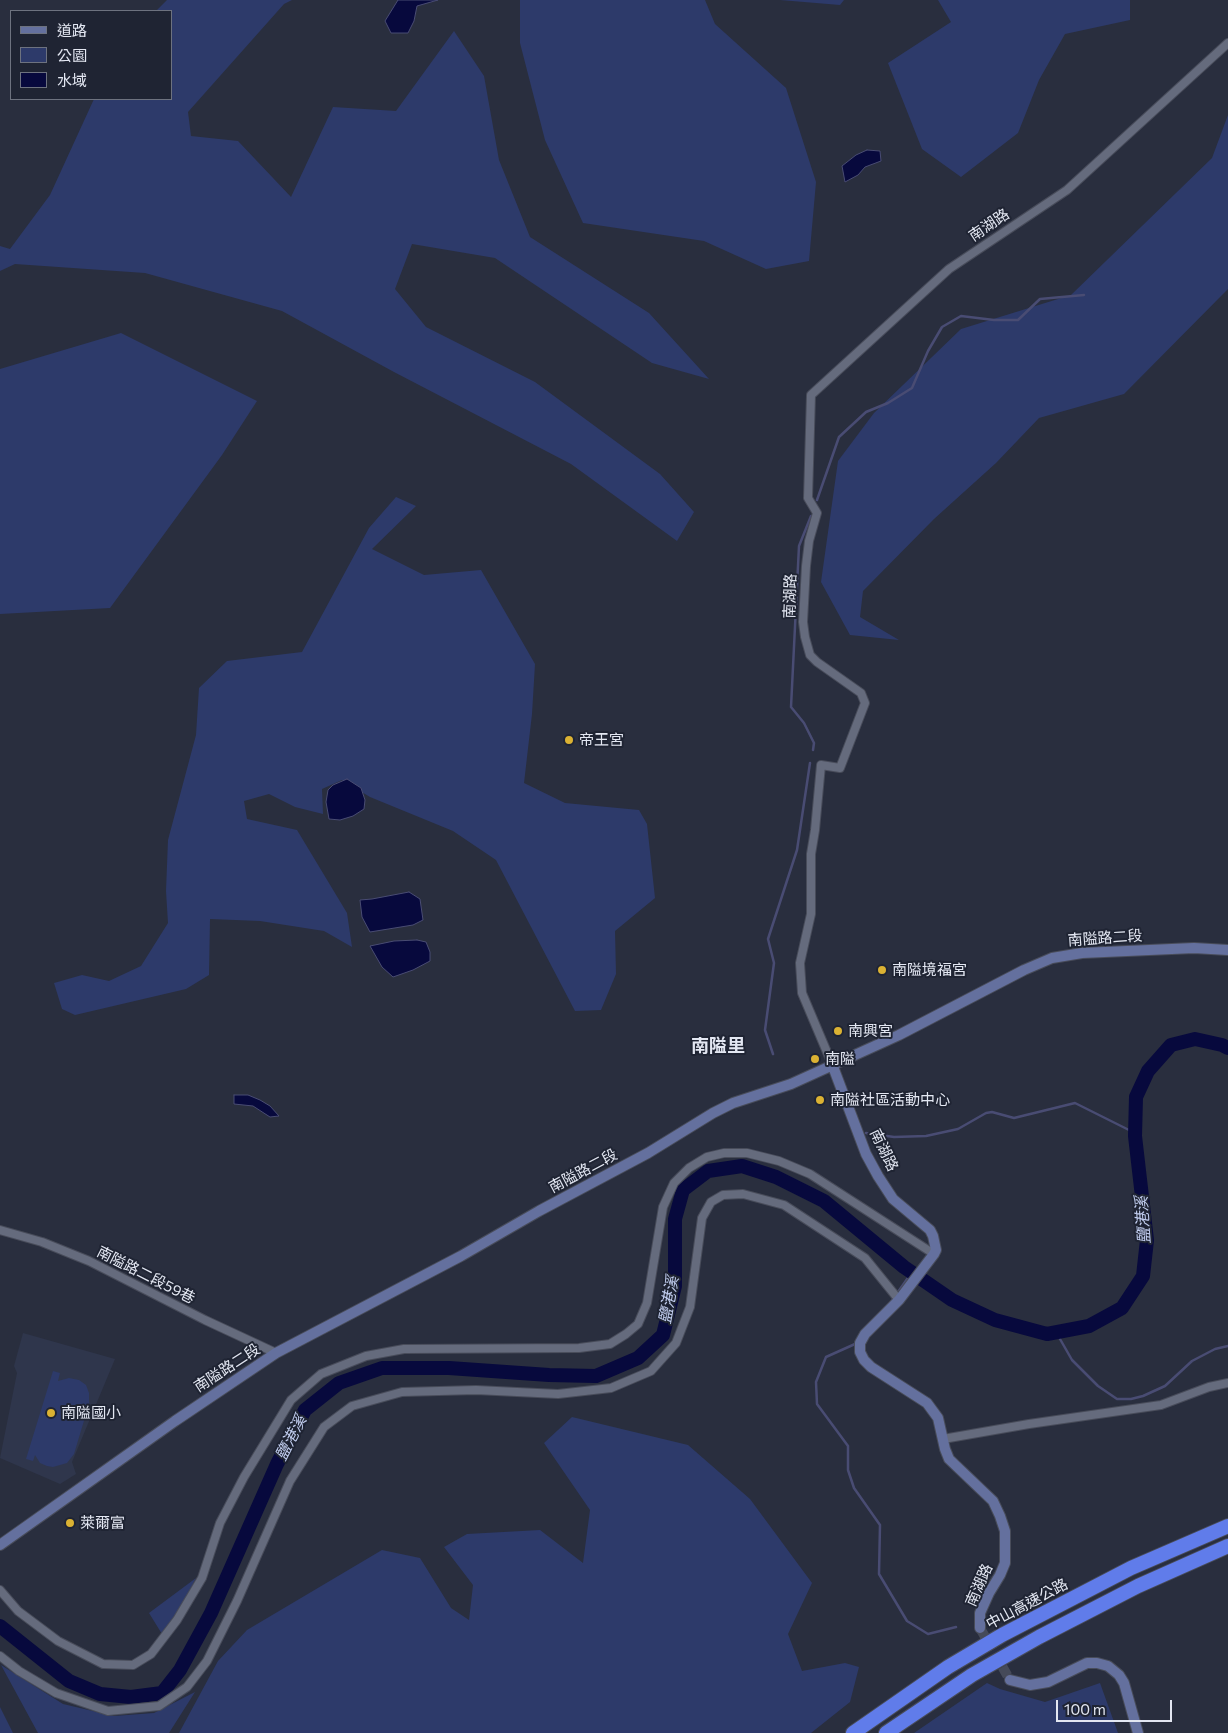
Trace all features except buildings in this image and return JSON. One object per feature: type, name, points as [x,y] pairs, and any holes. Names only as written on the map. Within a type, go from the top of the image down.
[{"type":"highway","name":"中山高速公路","points":[[853,1733],[948,1667],[1002,1635],[1131,1568],[1228,1526]]},
{"type":"highway","points":[[886,1733],[972,1675],[1039,1637],[1138,1586],[1228,1546]]},
{"type":"street","name":"南湖路","points":[[934,1254],[936,1250],[930,1230],[893,1199],[866,1154],[832,1064],[802,993],[800,963],[811,914],[811,854],[821,765],[840,768],[865,703],[861,693],[810,655],[805,637],[803,622],[806,566],[809,541],[817,514],[808,498],[811,395],[950,269],[1067,190],[1228,43]]},
{"type":"street","name":"南隘路二段","points":[[0,1545],[175,1421],[276,1353],[461,1256],[539,1211],[648,1153],[713,1112],[733,1103],[791,1084],[899,1035],[1024,970],[1052,958],[1091,953],[1194,948],[1228,950]]},
{"type":"street","points":[[0,1590],[18,1611],[58,1642],[102,1664],[133,1665],[151,1654],[177,1620],[202,1578],[220,1523],[244,1477],[291,1400],[321,1374],[366,1356],[404,1349],[579,1348],[610,1344],[638,1324],[647,1303],[663,1207],[674,1183],[688,1168],[707,1157],[724,1153],[747,1153],[779,1161],[810,1174],[934,1254],[899,1300],[865,1258],[784,1205],[743,1194],[724,1194],[711,1202],[702,1218],[690,1307],[676,1343],[651,1371],[611,1388],[558,1394],[476,1390],[402,1392],[352,1406],[324,1427],[290,1481],[237,1601],[207,1661],[187,1687],[159,1706],[108,1711],[56,1693],[19,1671],[0,1656]]},
{"type":"street","name":"南隘路二段59巷","points":[[0,1230],[42,1242],[89,1261],[205,1320],[276,1353]]},
{"type":"street","name":"南湖路","points":[[899,1300],[865,1334],[860,1343],[860,1352],[864,1360],[871,1367],[927,1403],[938,1418],[944,1449],[949,1459],[993,1501],[1000,1516],[1005,1531],[1005,1563],[1000,1576],[988,1593],[980,1614],[980,1628]]},
{"type":"street","points":[[942,1439],[1029,1424],[1161,1406],[1209,1387],[1228,1383]]},
{"type":"street","points":[[1010,1680],[1030,1685],[1048,1682],[1087,1663],[1108,1666],[1120,1675],[1124,1683],[1138,1733]]},
{"type":"shaded area","name":"南隘國小","points":[[23,1333],[115,1359],[72,1462],[76,1474],[60,1484],[0,1458],[17,1373],[14,1366]]},
{"type":"green space","points":[[167,0],[292,0],[284,4],[188,112],[191,136],[238,141],[291,197],[333,107],[396,111],[454,31],[484,76],[499,160],[530,237],[649,313],[709,379],[652,363],[495,258],[412,244],[395,289],[426,327],[535,382],[660,474],[694,512],[677,541],[571,464],[394,372],[282,311],[145,273],[15,264],[0,271],[0,246],[10,249],[50,195],[94,100],[172,100],[172,10],[157,10]]},
{"type":"green space","points":[[520,0],[705,0],[715,24],[786,88],[816,182],[809,261],[766,269],[704,241],[583,223],[545,140],[520,43]]},
{"type":"green space","points":[[780,0],[844,0],[840,5]]},
{"type":"green space","points":[[938,0],[1130,0],[1130,20],[1065,34],[1039,80],[1018,133],[961,177],[922,149],[888,63],[951,22]]},
{"type":"green space","points":[[1228,115],[1228,289],[1124,394],[1039,418],[996,463],[934,519],[863,591],[860,617],[899,640],[850,635],[821,582],[838,461],[874,413],[961,329],[1071,295],[1212,158]]},
{"type":"green space","points":[[121,333],[257,401],[222,455],[110,608],[0,614],[0,369]]},
{"type":"green space","points":[[396,497],[416,506],[372,549],[424,575],[481,570],[535,664],[532,714],[524,783],[565,803],[639,810],[647,824],[655,898],[615,931],[616,974],[601,1010],[575,1011],[496,860],[453,831],[370,797],[342,780],[322,789],[323,814],[295,807],[269,794],[244,801],[247,819],[297,830],[347,913],[352,947],[324,931],[260,921],[210,919],[209,975],[186,989],[75,1015],[62,1009],[54,983],[82,975],[109,981],[141,966],[168,923],[166,891],[168,840],[196,735],[199,688],[227,661],[302,652],[369,528]]},
{"type":"green space","points":[[53,1371],[60,1373],[58,1381],[69,1378],[79,1380],[86,1385],[89,1393],[89,1404],[74,1454],[67,1463],[53,1467],[40,1463],[35,1455],[33,1461],[26,1459]]},
{"type":"green space","points":[[572,1417],[688,1445],[750,1499],[812,1583],[788,1634],[802,1671],[845,1663],[859,1667],[850,1702],[811,1733],[179,1733],[218,1661],[247,1630],[382,1550],[420,1558],[451,1608],[469,1620],[473,1585],[444,1547],[467,1534],[540,1530],[583,1563],[590,1510],[544,1443]]},
{"type":"green space","points":[[196,1578],[180,1608],[162,1634],[149,1613]]},
{"type":"green space","points":[[1,1665],[63,1704],[114,1716],[154,1713],[195,1692],[169,1733],[38,1733]]},
{"type":"green space","points":[[987,1683],[1000,1689],[1045,1702],[1100,1683],[1118,1733],[914,1733]]},
{"type":"green space","points":[[0,1707],[13,1733],[0,1733]]},
{"type":"water","points":[[398,0],[438,0],[417,6],[414,21],[408,33],[391,33],[385,21]]},
{"type":"water","points":[[867,150],[880,151],[881,161],[865,167],[858,175],[845,182],[842,166],[856,155]]},
{"type":"water","points":[[347,779],[361,788],[365,800],[364,809],[353,816],[340,820],[329,819],[326,802],[328,790],[333,785]]},
{"type":"water","points":[[409,892],[420,899],[423,920],[413,925],[370,932],[362,917],[360,900]]},
{"type":"water","points":[[417,940],[426,942],[430,952],[430,961],[413,970],[393,977],[382,967],[370,946],[394,941]]},
{"type":"water","points":[[234,1095],[248,1095],[260,1100],[270,1106],[279,1116],[270,1117],[253,1106],[234,1104]]},
{"type":"waterway","points":[[817,500],[839,437],[866,412],[888,403],[912,388],[928,351],[942,327],[961,316],[994,320],[1018,320],[1040,299],[1084,295]]},
{"type":"waterway","points":[[811,516],[799,546],[791,707],[804,723],[814,743],[813,750]]},
{"type":"waterway","points":[[773,1054],[765,1030],[774,963],[768,939],[797,850],[810,763]]},
{"type":"waterway","name":"鹽港溪","points":[[0,1626],[69,1681],[100,1694],[131,1697],[162,1693],[180,1670],[211,1613],[277,1464],[305,1410],[339,1383],[382,1368],[449,1368],[549,1375],[596,1376],[638,1358],[663,1335],[675,1286],[675,1219],[683,1190],[708,1171],[742,1166],[776,1177],[824,1201],[904,1267],[952,1300],[995,1320],[1047,1334],[1089,1326],[1122,1308],[1143,1276],[1147,1240],[1135,1136],[1136,1097],[1148,1071],[1171,1045],[1195,1039],[1228,1048]]},
{"type":"waterway","points":[[866,1133],[894,1137],[926,1136],[958,1129],[986,1113],[992,1112],[1014,1118],[1075,1103],[1135,1133]]},
{"type":"waterway","points":[[891,1302],[912,1272]]},
{"type":"waterway","points":[[1056,1332],[1072,1360],[1098,1386],[1117,1399],[1131,1399],[1143,1396],[1165,1386],[1192,1361],[1215,1349],[1228,1346]]},
{"type":"waterway","points":[[856,1342],[826,1357],[816,1382],[817,1404],[848,1446],[848,1470],[854,1488],[880,1525],[879,1574],[907,1621],[928,1634],[956,1627]]},
{"type":"tunnel","points":[[980,1628],[1010,1680]]},
{"type":"place","name":"帝王宮","points":[[569,740]]},
{"type":"place","name":"南隘境福宮","points":[[882,970]]},
{"type":"place","name":"南興宮","points":[[838,1031]]},
{"type":"place","name":"南隘","points":[[815,1059]]},
{"type":"place","name":"南隘社區活動中心","points":[[820,1100]]},
{"type":"place","name":"南隘國小","points":[[51,1413]]},
{"type":"place","name":"萊爾富","points":[[70,1523]]},
{"type":"district","name":"南隘里","points":[[718,1046]]}]
